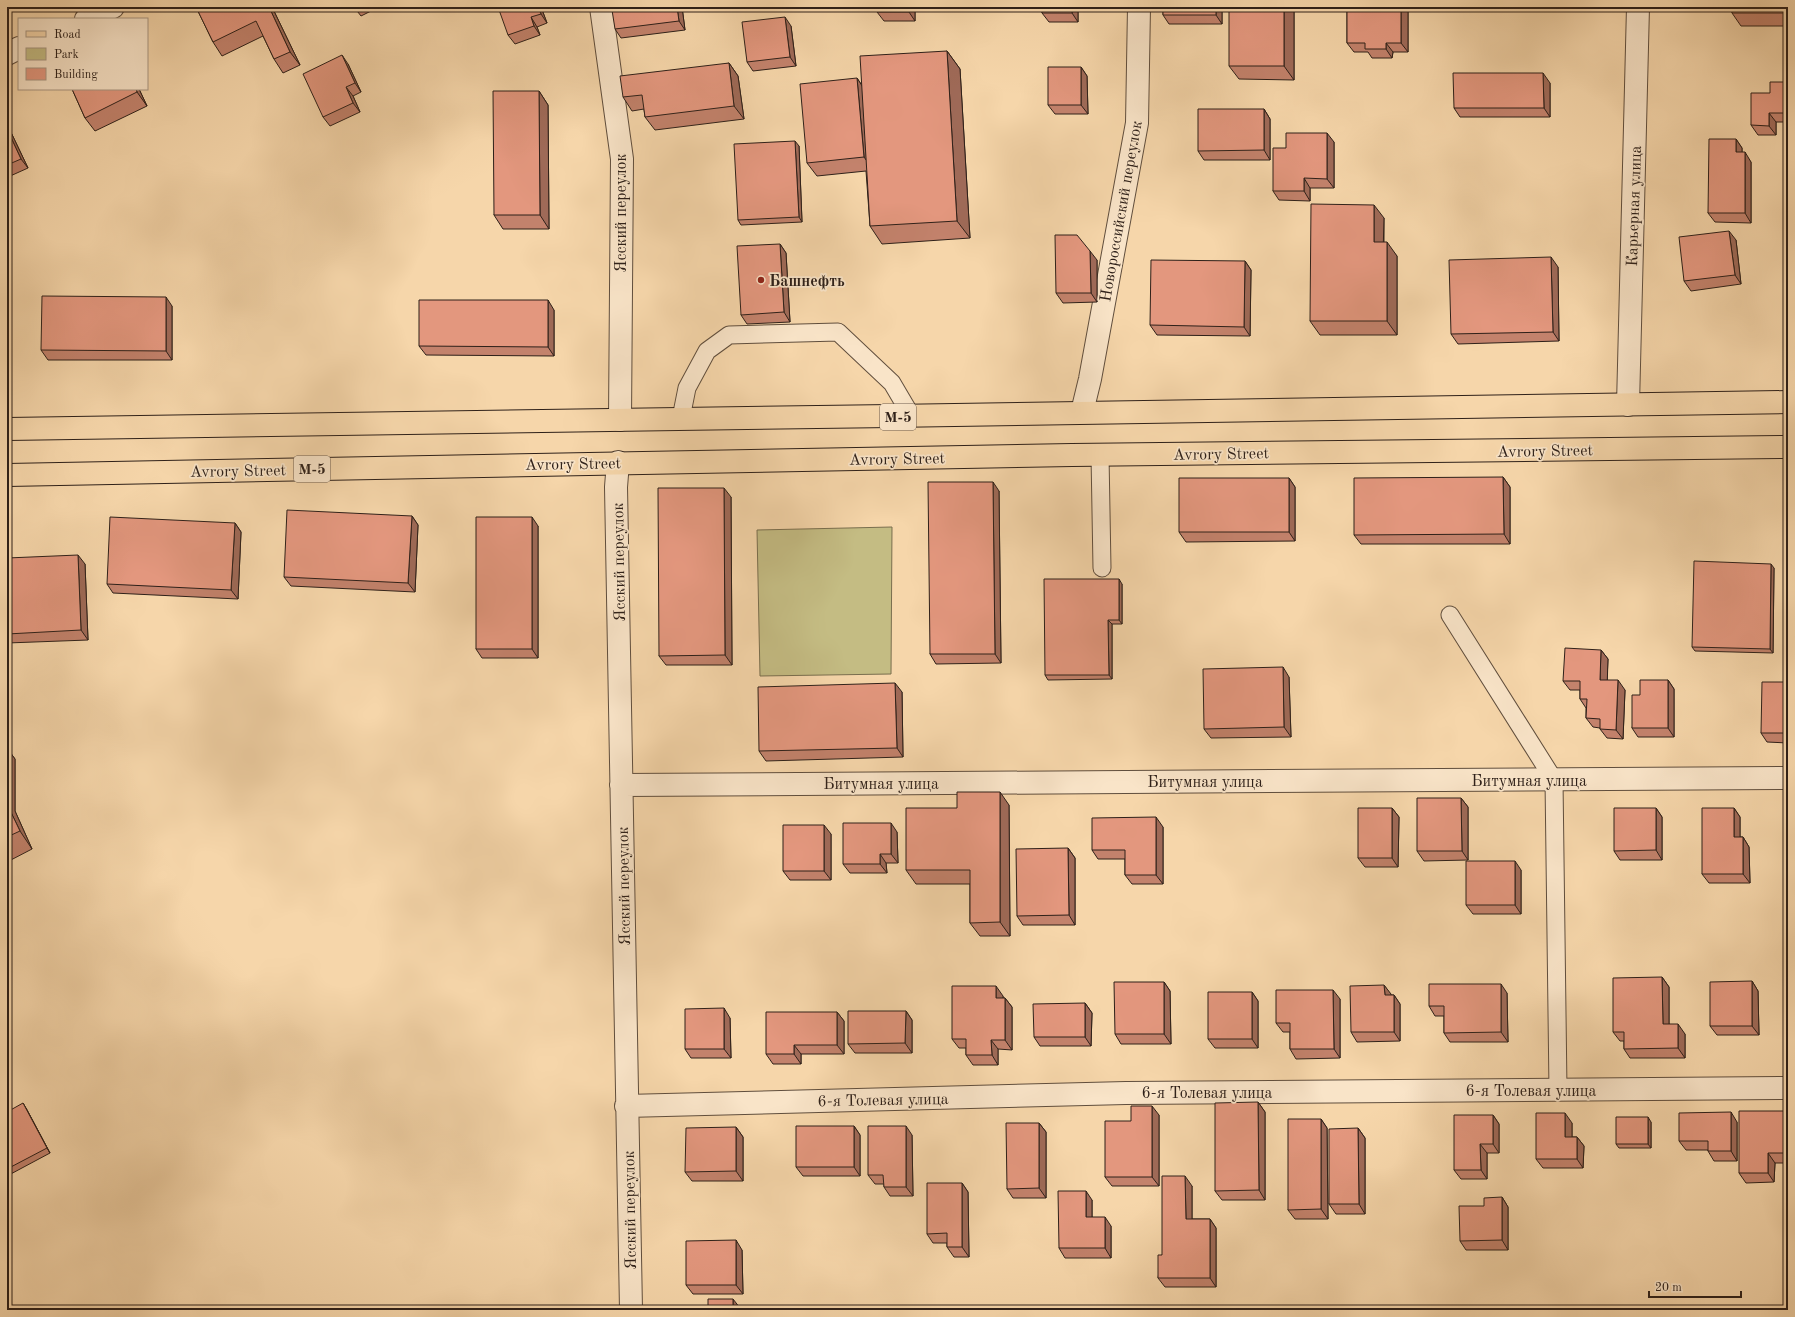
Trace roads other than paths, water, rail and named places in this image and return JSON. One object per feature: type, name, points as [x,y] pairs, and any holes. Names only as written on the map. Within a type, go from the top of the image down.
[{"type":"main road","name":"М-5","points":[[7,429],[681,418],[912,417],[1082,412],[1788,402]]},
{"type":"main road","name":"Avrory Street","points":[[7,475],[618,462],[1788,447]]},
{"type":"street","points":[[88,18],[113,7]]},
{"type":"street","name":"Ясский переулок","points":[[601,7],[622,158],[620,420]]},
{"type":"street","name":"Новороссийский переулок","points":[[1082,412],[1090,378],[1137,123],[1139,7]]},
{"type":"street","name":"Карьерная улица","points":[[1628,405],[1638,7]]},
{"type":"street","points":[[7,54],[18,48]]},
{"type":"street","name":"Ясский переулок","points":[[618,462],[616,487],[626,1106],[631,1310]]},
{"type":"street","name":"Битумная улица","points":[[621,784],[1788,778]]},
{"type":"street","name":"6-я Толевая улица","points":[[626,1106],[1126,1093],[1788,1088]]},
{"type":"lane","points":[[681,418],[687,388],[707,351],[729,335],[838,332],[892,383],[912,417]]},
{"type":"lane","points":[[1100,455],[1102,568]]},
{"type":"lane","points":[[1450,615],[1554,780],[1558,1090]]},
{"type":"place","name":"Башнефть","points":[[761,280]]}]
